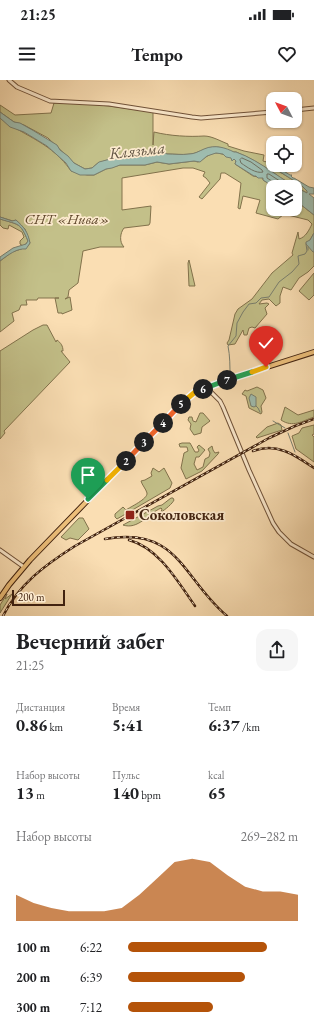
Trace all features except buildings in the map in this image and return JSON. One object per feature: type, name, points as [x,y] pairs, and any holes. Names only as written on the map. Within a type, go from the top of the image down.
[{"type":"main road","points":[[0,598],[24,567],[87,500],[195,392],[314,352]]},
{"type":"street","points":[[10,80],[17,87],[50,101],[107,104],[201,118],[266,113]]},
{"type":"street","points":[[302,109],[314,108]]},
{"type":"street","points":[[208,388],[220,401],[223,407],[249,470],[279,532],[292,544],[314,557]]},
{"type":"street","points":[[0,550],[24,567]]},
{"type":"green space","points":[[70,102],[153,112],[153,145],[154,132],[179,136],[210,137],[228,144],[228,146],[264,155],[263,161],[266,162],[266,167],[246,156],[216,147],[191,154],[165,153],[129,158],[114,158],[98,163],[92,168],[85,169],[74,163],[48,138],[24,125],[14,122],[0,112],[0,105],[15,115],[51,113],[54,103]]},
{"type":"green space","name":"СНТ «Нива»","points":[[0,118],[47,147],[64,161],[71,171],[87,175],[94,175],[106,169],[120,165],[145,165],[157,162],[169,164],[194,161],[198,162],[209,155],[218,153],[234,158],[236,161],[235,164],[253,176],[263,178],[263,180],[266,182],[266,216],[256,213],[260,200],[243,196],[240,209],[238,208],[241,183],[225,173],[221,173],[220,179],[202,199],[199,197],[210,183],[203,176],[205,172],[193,168],[183,168],[122,178],[122,210],[151,206],[149,225],[124,228],[121,243],[124,247],[100,247],[83,251],[78,283],[69,290],[68,297],[65,299],[70,297],[72,310],[62,314],[58,313],[55,298],[26,300],[27,305],[21,305],[19,310],[12,313],[14,321],[0,332],[0,261],[12,252],[27,247],[30,243],[25,229],[16,220],[13,221],[0,217]]},
{"type":"green space","points":[[273,172],[280,172],[293,180],[285,180]]},
{"type":"green space","points":[[302,186],[308,191],[307,193],[302,190]]},
{"type":"green space","points":[[302,206],[314,215],[314,233],[310,240],[314,252],[314,266],[299,278],[291,290],[283,287],[280,296],[280,303],[276,306],[269,299],[262,300],[259,304],[269,304],[265,308],[267,314],[255,328],[249,328],[247,335],[244,335],[243,330],[235,344],[228,345],[227,343],[235,314],[238,309],[252,299],[272,273],[293,255],[292,253],[298,232],[299,239],[305,235],[312,224],[308,220],[292,216],[302,216]]},
{"type":"green space","points":[[267,216],[282,216],[278,219]]},
{"type":"green space","points":[[0,219],[21,227],[28,241],[26,244],[23,246],[20,244],[20,241],[24,237],[22,232],[9,225],[8,229],[3,228],[0,225]]},
{"type":"green space","points":[[189,260],[195,286],[189,286]]},
{"type":"green space","points":[[314,273],[314,295],[309,300],[299,291]]},
{"type":"green space","points":[[43,325],[47,325],[56,342],[57,340],[61,343],[63,351],[61,351],[70,362],[4,431],[5,433],[0,439],[0,351]]},
{"type":"green space","points":[[257,387],[263,390],[266,398],[261,406],[261,414],[249,408],[246,396],[242,394],[245,390],[247,391]]},
{"type":"green space","points":[[285,407],[298,415],[314,410],[314,417],[294,424],[285,422],[281,420]]},
{"type":"green space","points":[[200,413],[203,413],[210,421],[202,427],[201,433],[194,435],[190,429],[191,424],[188,420],[189,417],[192,417],[193,421],[196,422]]},
{"type":"green space","points":[[278,423],[281,425],[282,430],[257,438],[256,437],[267,427]]},
{"type":"green space","points":[[314,425],[314,434],[312,435],[314,437],[314,462],[296,449],[292,436],[299,433],[302,428]]},
{"type":"green space","points":[[190,443],[195,452],[198,452],[199,450],[197,447],[199,445],[205,450],[199,457],[196,457],[194,464],[197,470],[203,467],[205,459],[209,457],[210,453],[208,449],[212,446],[215,453],[219,452],[202,471],[186,479],[181,468],[184,453],[188,451],[187,447],[180,447],[179,444]]},
{"type":"green space","points":[[153,468],[159,472],[164,468],[172,483],[170,488],[117,519],[115,514],[123,507],[126,510],[145,498],[147,493],[141,481],[152,476],[151,473]]},
{"type":"green space","points":[[171,498],[174,500],[161,512],[161,508],[143,521],[128,526],[123,525],[162,505]]},
{"type":"green space","points":[[79,518],[83,518],[89,529],[78,540],[70,538],[66,540],[61,537]]},
{"type":"green space","points":[[7,594],[5,599],[12,594],[0,613],[0,605]]},
{"type":"water","points":[[0,112],[14,122],[20,123],[57,145],[60,150],[74,163],[85,169],[92,168],[99,162],[114,158],[129,158],[165,153],[191,154],[216,147],[224,148],[246,156],[266,167],[266,172],[273,172],[285,180],[266,180],[266,182],[263,180],[263,178],[254,176],[235,164],[236,161],[234,159],[232,161],[231,158],[226,157],[223,154],[216,153],[207,156],[200,162],[194,161],[169,164],[157,162],[145,165],[120,165],[106,169],[94,175],[80,175],[71,171],[66,163],[47,146],[24,132],[10,127],[0,118]]},
{"type":"water","points":[[280,172],[285,172],[292,175],[291,176],[297,180],[293,180]]},
{"type":"water","points":[[302,183],[314,188],[314,194],[309,194],[314,198],[314,215],[302,206],[302,190],[307,193],[307,191],[302,186]]},
{"type":"water","points":[[0,217],[12,221],[16,220],[25,230],[30,243],[26,249],[9,254],[0,261],[0,257],[13,248],[26,244],[28,241],[21,227],[0,219]]},
{"type":"water","points":[[314,233],[313,252],[306,242],[310,240]]},
{"type":"water","points":[[251,394],[256,397],[256,406],[254,407],[251,406],[249,398]]},
{"type":"waterway","name":"Клязьма","points":[[149,150],[151,154],[150,156]]},
{"type":"waterway","points":[[230,377],[230,357],[228,346],[236,336],[237,323],[243,312],[249,304],[256,303],[261,298],[269,297],[279,282],[292,272],[299,264],[298,256],[305,254],[307,251],[306,244]]},
{"type":"waterway","points":[[256,406],[260,412]]},
{"type":"waterway","points":[[273,421],[285,428]]},
{"type":"waterway","points":[[288,433],[295,452]]},
{"type":"railway","points":[[3,616],[17,594],[34,576],[53,560],[75,546],[269,438],[314,419]]},
{"type":"railway","points":[[253,451],[270,448],[278,449],[293,455],[314,468]]},
{"type":"railway","points":[[105,539],[130,537],[149,540],[164,548],[177,558],[199,586],[227,616]]},
{"type":"railway","points":[[129,540],[140,544],[159,558],[175,577],[195,606]]},
{"type":"place","name":"Соколовская","points":[[130,515]]},
{"type":"route","points":[[88,499],[192,394],[208,386],[209,387],[266,367]]}]
